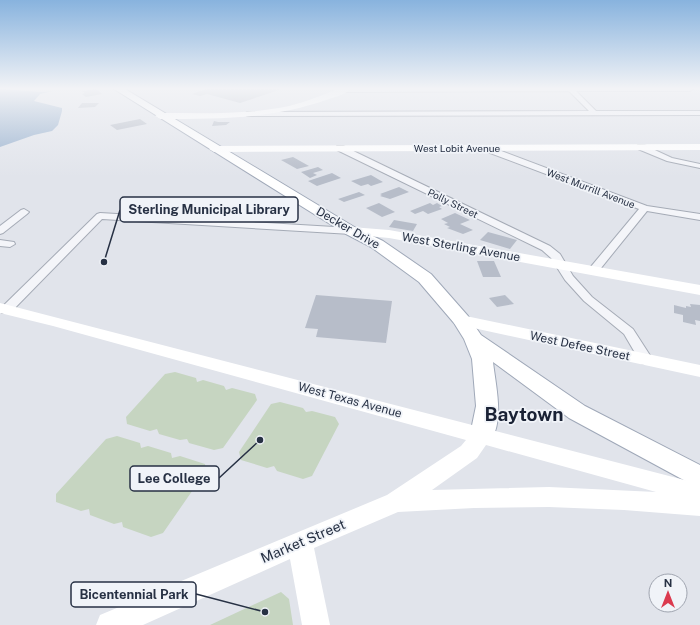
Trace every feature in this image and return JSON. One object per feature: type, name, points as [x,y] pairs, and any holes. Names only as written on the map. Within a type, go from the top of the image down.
[{"type":"main road","name":"Decker Drive","points":[[164,118],[352,231],[378,244],[425,278],[461,320],[474,339],[482,359],[487,406],[482,435]]},
{"type":"main road","points":[[474,339],[577,412],[623,438],[700,477]]},
{"type":"street","points":[[641,147],[650,153],[679,163],[700,166]]},
{"type":"street","name":"West Lobit Avenue","points":[[214,149],[700,147]]},
{"type":"street","name":"Polly Street","points":[[340,148],[546,248],[556,256],[569,278],[588,299],[629,332],[646,360]]},
{"type":"street","name":"West Murrill Avenue","points":[[485,148],[645,208],[700,216]]},
{"type":"street","points":[[593,271],[645,208]]},
{"type":"street","points":[[0,231],[24,212]]},
{"type":"street","name":"West Sterling Avenue","points":[[3,309],[100,216],[390,234],[700,290]]},
{"type":"street","name":"West Texas Avenue","points":[[3,309],[58,322],[700,494]]},
{"type":"street","name":"West Defee Street","points":[[461,320],[700,371]]},
{"type":"street","name":"Market Street","points":[[110,625],[396,502],[469,452],[482,435]]},
{"type":"street","points":[[396,502],[504,496],[556,496],[609,498],[700,506]]},
{"type":"street","points":[[300,542],[316,625]]},
{"type":"green space","points":[[175,372],[196,378],[197,382],[203,380],[224,386],[226,390],[232,388],[255,394],[257,400],[223,448],[214,450],[189,443],[187,439],[180,440],[159,434],[157,429],[150,431],[127,424],[126,417],[165,374]]},
{"type":"green space","points":[[280,402],[303,408],[306,412],[312,411],[335,417],[339,424],[312,476],[303,479],[277,471],[274,466],[267,468],[241,460],[239,452],[271,404]]},
{"type":"green space","points":[[117,436],[140,443],[141,448],[148,446],[171,453],[172,458],[180,456],[205,464],[206,471],[163,533],[151,537],[123,527],[122,522],[114,524],[90,515],[89,509],[81,511],[56,502],[56,494],[106,439]]},
{"type":"green space","points":[[281,592],[289,599],[293,625],[210,625]]},
{"type":"water","points":[[0,118],[60,118],[58,125],[52,131],[34,135],[0,147]]},
{"type":"building","points":[[140,119],[147,124],[117,130],[110,125]]},
{"type":"building","points":[[214,121],[230,122],[226,125],[212,126]]},
{"type":"building","points":[[293,157],[309,166],[297,169],[281,160]]},
{"type":"building","points":[[318,167],[323,170],[313,173],[317,175],[310,178],[301,172]]},
{"type":"building","points":[[332,173],[341,178],[317,186],[308,181]]},
{"type":"building","points":[[371,175],[383,182],[371,186],[368,184],[361,186],[351,181]]},
{"type":"building","points":[[399,187],[409,192],[390,199],[380,196],[382,195],[380,194]]},
{"type":"building","points":[[359,192],[365,195],[344,202],[338,199]]},
{"type":"building","points":[[379,203],[395,212],[382,217],[366,208]]},
{"type":"building","points":[[430,203],[433,205],[437,203],[442,206],[439,207],[442,209],[428,214],[423,211],[415,214],[410,211]]},
{"type":"building","points":[[455,213],[470,220],[460,224],[473,230],[463,234],[447,228],[450,227],[444,224],[448,223],[441,219]]},
{"type":"building","points":[[394,220],[417,224],[413,231],[389,227]]},
{"type":"building","points":[[488,232],[517,240],[510,249],[480,240]]},
{"type":"building","points":[[477,261],[494,261],[501,277],[483,277]]},
{"type":"building","points":[[316,295],[392,301],[386,343],[316,337],[318,329],[305,328]]},
{"type":"building","points":[[505,295],[514,304],[497,307],[489,298]]},
{"type":"building","points":[[690,304],[700,305],[700,321],[695,320],[696,325],[683,322],[683,315],[674,313],[674,305],[686,308],[686,306],[691,307]]},
{"type":"place","name":"Sterling Municipal Library","points":[[104,262]]},
{"type":"place","name":"Lee College","points":[[260,440]]},
{"type":"place","name":"Bicentennial Park","points":[[265,612]]},
{"type":"district","name":"Baytown","points":[[524,414]]}]
